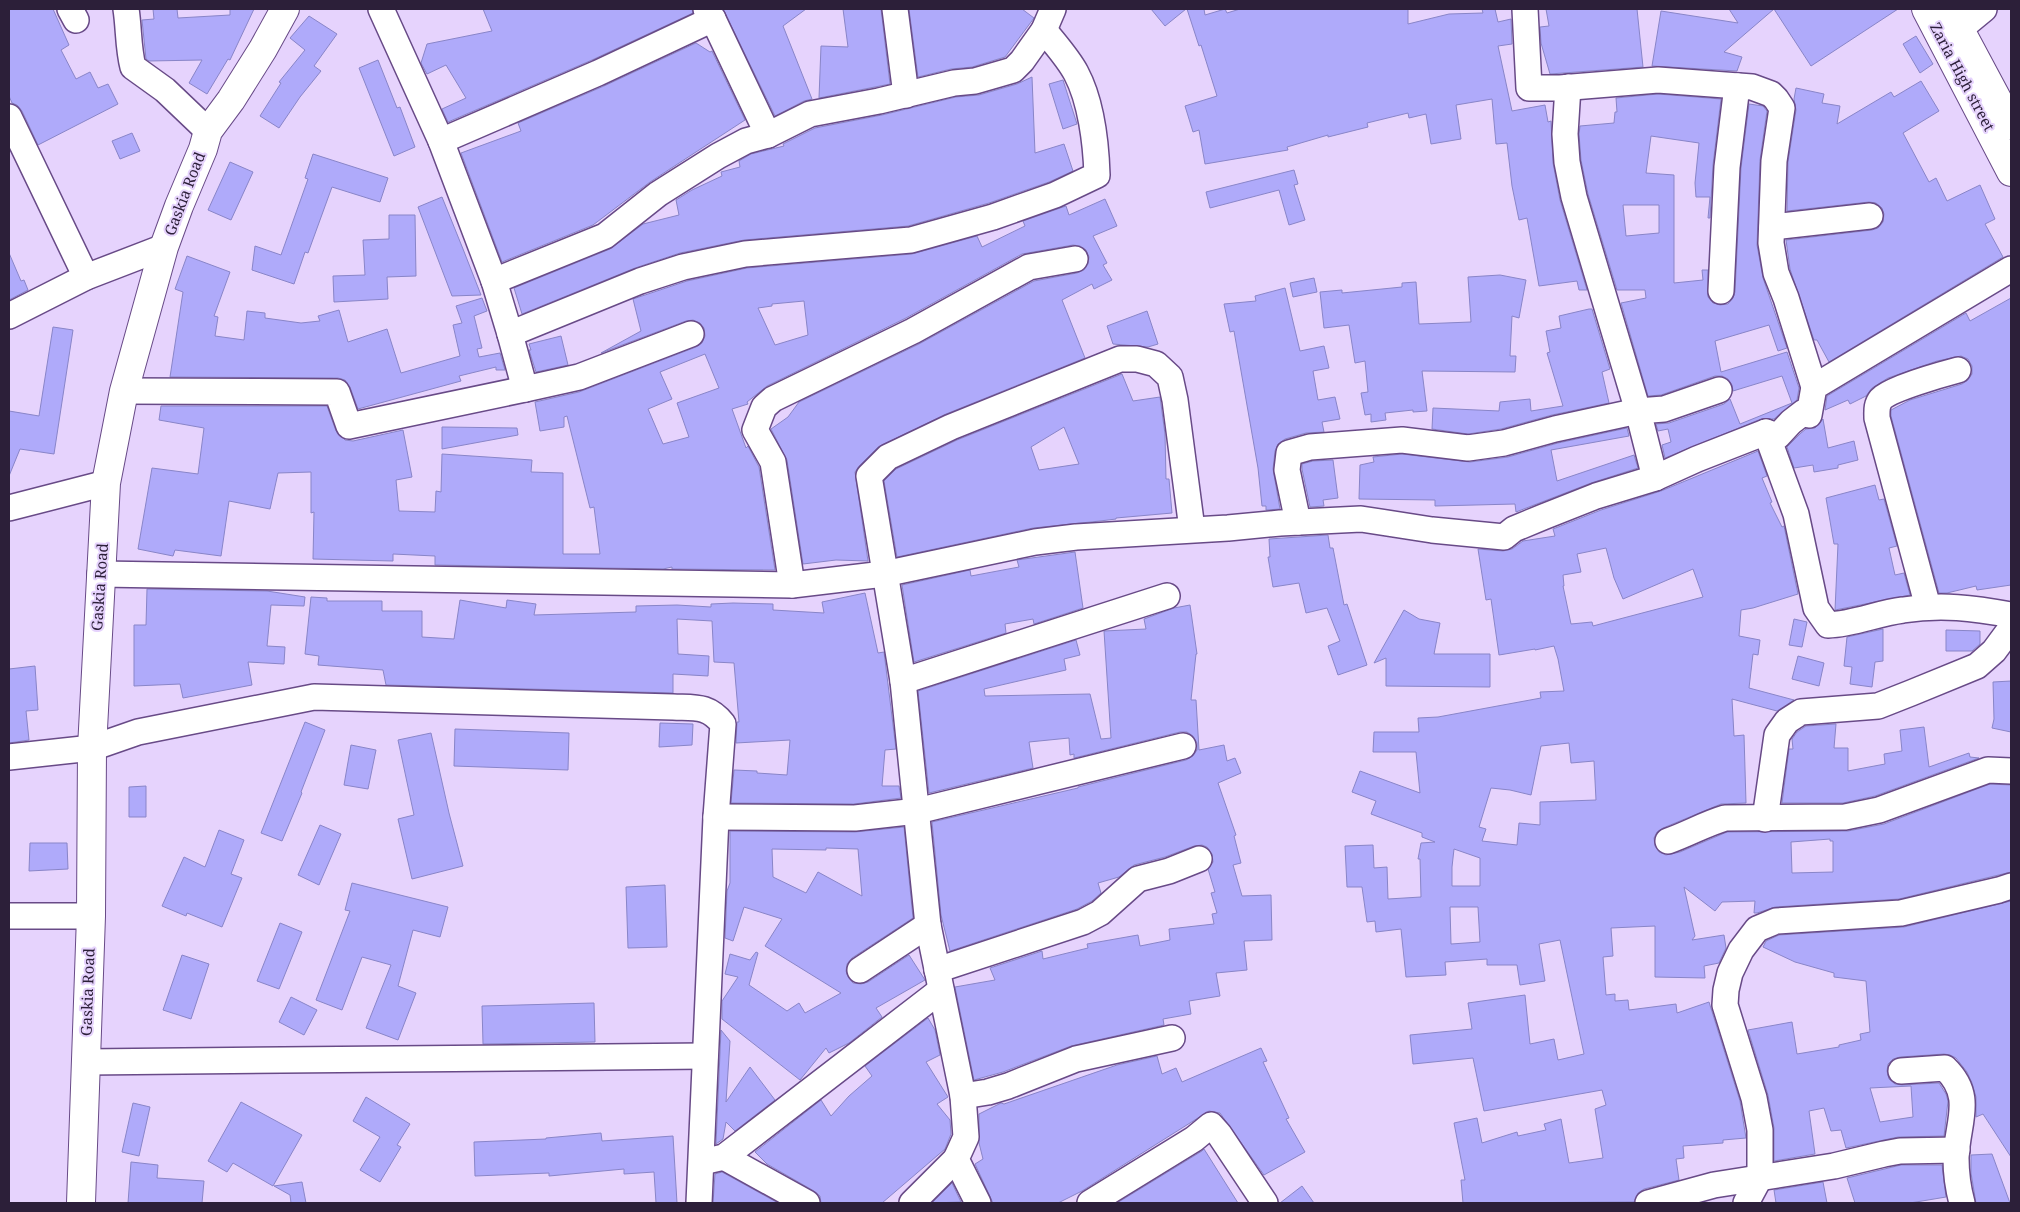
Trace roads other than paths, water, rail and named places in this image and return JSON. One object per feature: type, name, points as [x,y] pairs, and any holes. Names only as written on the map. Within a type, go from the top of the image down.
[{"type":"main road","name":"Gaskia Road","points":[[81,1203],[91,916],[92,748],[106,483],[124,391],[164,246],[203,149],[208,130],[232,100],[285,9]]},
{"type":"main road","name":"Zaria High street","points":[[1926,9],[1951,26],[2011,125]]},
{"type":"main road","name":"Zaria High street","points":[[1951,26],[2011,172]]},
{"type":"street","points":[[126,9],[133,67],[165,90],[208,130]]},
{"type":"street","points":[[381,9],[441,141],[494,282],[525,389]]},
{"type":"street","points":[[895,9],[906,95]]},
{"type":"street","points":[[100,574],[792,585],[884,574],[1035,542],[1076,537],[1192,529],[1361,519],[1432,530],[1504,537],[1514,529],[1596,496],[1655,478],[1696,459],[1766,432],[1778,436],[1804,412],[1809,415],[1814,387],[1776,273],[1770,243],[1774,161],[1782,108],[1771,94],[1752,87],[1658,80],[1529,88],[1525,9]]},
{"type":"street","points":[[1951,26],[1984,9]]},
{"type":"street","points":[[441,141],[598,73],[709,14],[768,135]]},
{"type":"street","points":[[494,282],[605,236],[658,194],[718,156],[746,141],[768,135],[810,114],[906,95],[954,83],[974,81],[1013,70],[1022,61],[1049,20]]},
{"type":"street","points":[[510,334],[640,281],[684,266],[745,254],[911,240],[993,217],[1054,195],[1097,175],[1096,154],[1086,100],[1076,74],[1049,20]]},
{"type":"street","points":[[1721,291],[1727,167],[1737,86]]},
{"type":"street","points":[[1568,87],[1565,134],[1566,162],[1574,197],[1607,312],[1638,411],[1655,478]]},
{"type":"street","points":[[9,117],[86,277]]},
{"type":"street","points":[[1772,227],[1870,216]]},
{"type":"street","points":[[9,316],[86,277],[164,246]]},
{"type":"street","points":[[792,585],[773,462],[755,430],[764,407],[773,399],[913,331],[1029,267],[1075,259]]},
{"type":"street","points":[[1814,387],[2011,269]]},
{"type":"street","points":[[124,391],[337,392],[349,426],[579,377],[691,334]]},
{"type":"street","points":[[912,1203],[956,1159],[966,1137],[962,1096],[928,925],[903,681],[868,476],[888,457],[951,427],[1120,360],[1137,359],[1156,364],[1170,377],[1175,400],[1192,529]]},
{"type":"street","points":[[1928,607],[1877,418],[1877,406],[1882,398],[1919,382],[1958,370]]},
{"type":"street","points":[[1298,522],[1287,470],[1289,453],[1310,447],[1402,440],[1468,448],[1504,443],[1555,429],[1638,411],[1664,409],[1718,390]]},
{"type":"street","points":[[1766,432],[1796,514],[1816,608],[1828,625],[1858,621],[1902,610],[1928,607],[1957,606],[2011,615]]},
{"type":"street","points":[[9,508],[106,483]]},
{"type":"street","points":[[903,681],[1167,596]]},
{"type":"street","points":[[1765,819],[1777,735],[1787,721],[1801,712],[1878,706],[1977,666],[1994,650],[2011,628]]},
{"type":"street","points":[[9,757],[92,748],[138,732],[314,697],[701,708],[716,715],[723,724],[716,817],[705,1056],[713,1160],[700,1203]]},
{"type":"street","points":[[716,817],[856,818],[916,811],[1183,746]]},
{"type":"street","points":[[1668,841],[1725,818],[1845,817],[1880,810],[1988,770],[2010,778]]},
{"type":"street","points":[[713,1160],[939,980],[1083,922],[1100,913],[1138,879],[1169,871],[1199,859]]},
{"type":"street","points":[[1746,1203],[1760,1177],[1760,1130],[1754,1098],[1725,1005],[1730,973],[1741,950],[1756,929],[1776,921],[1901,913],[2011,886]]},
{"type":"street","points":[[9,916],[91,916]]},
{"type":"street","points":[[860,970],[928,925]]},
{"type":"street","points":[[962,1096],[988,1092],[1008,1086],[1076,1059],[1172,1038]]},
{"type":"street","points":[[86,1062],[705,1056]]},
{"type":"street","points":[[1900,1070],[1945,1068],[1955,1078],[1962,1091],[1963,1111],[1957,1150],[1957,1184],[1962,1203]]},
{"type":"street","points":[[1090,1203],[1194,1139],[1211,1125],[1265,1203]]},
{"type":"street","points":[[1648,1203],[1714,1185],[1834,1166],[1900,1151],[1957,1150]]},
{"type":"street","points":[[956,1159],[978,1203]]},
{"type":"street","points":[[713,1160],[807,1203]]}]
